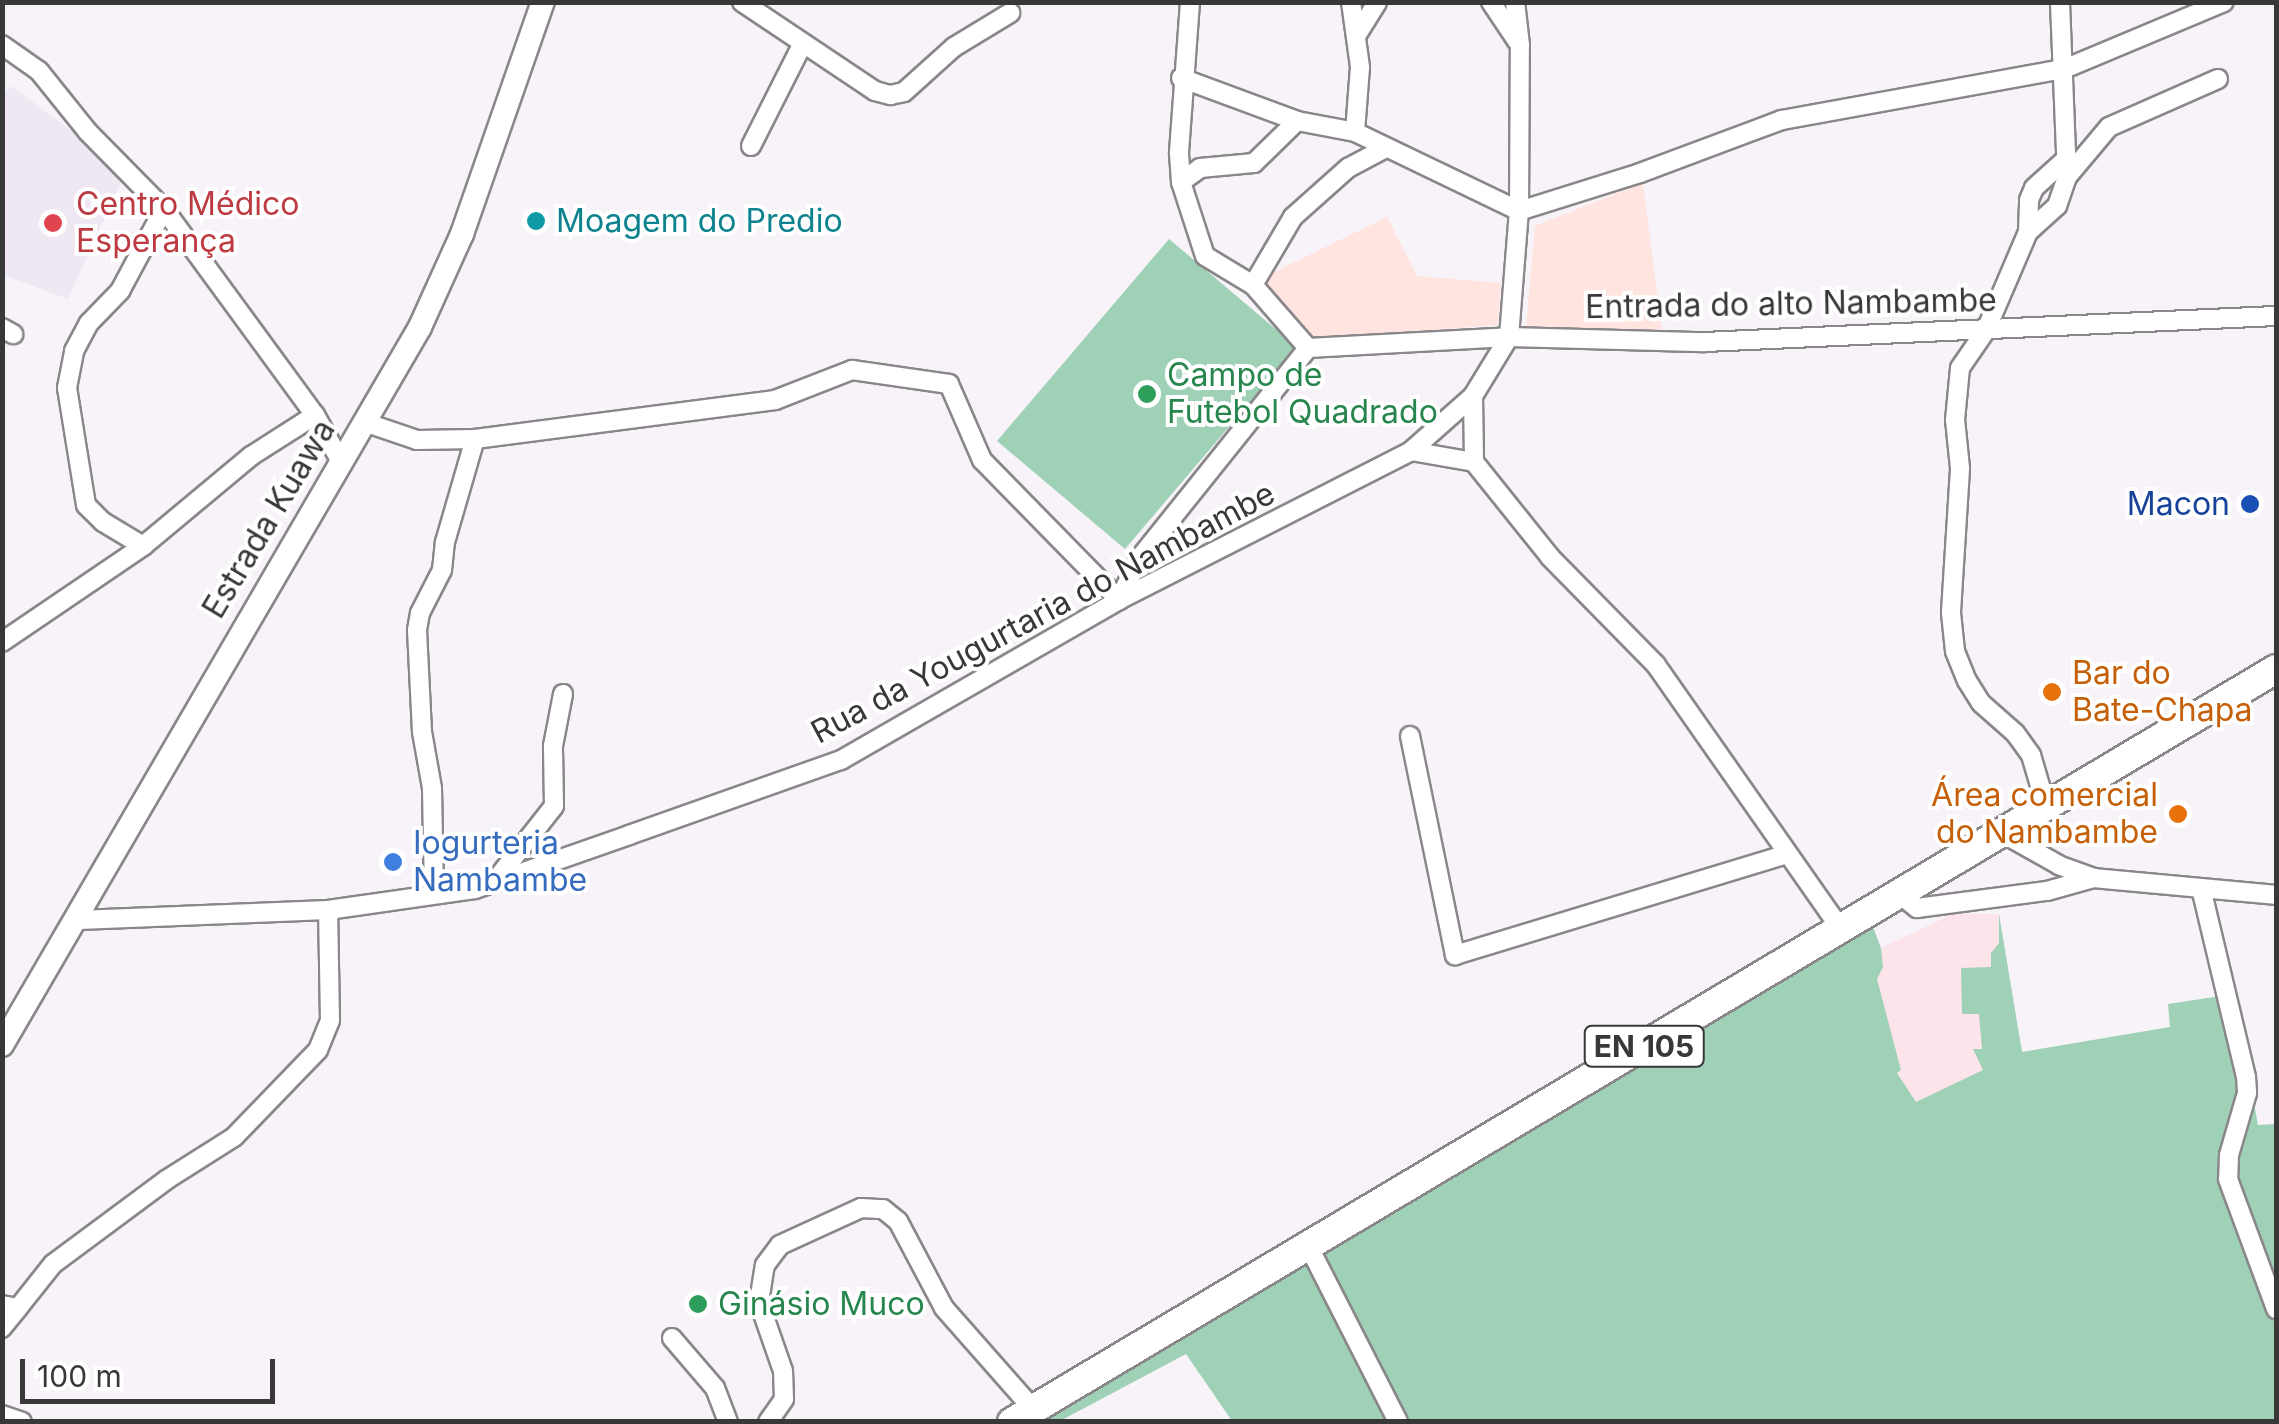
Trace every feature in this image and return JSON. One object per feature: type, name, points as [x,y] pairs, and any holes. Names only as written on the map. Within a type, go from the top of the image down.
[{"type":"main road","name":"EN 105","points":[[1022,1415],[1309,1248],[2276,669]]},
{"type":"street","name":"Estrada Kuawa","points":[[2,1045],[79,920],[340,460],[420,327],[462,234],[542,2]]},
{"type":"street","points":[[742,2],[874,91],[890,95],[904,92],[954,47],[1010,13]]},
{"type":"street","points":[[364,422],[416,440],[474,439],[775,400],[852,370],[949,384],[982,460],[1119,600],[1139,558],[1308,348],[1254,284],[1205,256],[1182,182],[1181,78],[1190,2]]},
{"type":"street","points":[[1351,2],[1358,32],[1354,132]]},
{"type":"street","points":[[1358,32],[1376,2]]},
{"type":"street","points":[[1492,2],[1520,46]]},
{"type":"street","points":[[1510,337],[1519,211],[1520,46],[1515,2]]},
{"type":"street","points":[[2028,232],[2057,206],[2067,168],[2060,2]]},
{"type":"street","points":[[1181,78],[1298,121],[1354,132],[1519,211],[1640,174],[1782,120],[2064,69],[2224,2]]},
{"type":"street","points":[[751,146],[803,43]]},
{"type":"street","points":[[2,45],[39,71],[88,132],[164,209],[314,415],[340,460]]},
{"type":"street","points":[[2046,806],[2031,754],[2015,733],[1981,703],[1955,651],[1952,612],[1960,468],[1955,420],[1960,368],[1986,330],[2028,232],[2028,200],[2034,188],[2067,168],[2109,127],[2218,79]]},
{"type":"street","points":[[1182,182],[1200,168],[1254,163],[1298,121]]},
{"type":"street","points":[[1254,284],[1293,216],[1348,168],[1383,149]]},
{"type":"street","points":[[143,546],[102,522],[86,504],[67,388],[74,351],[88,323],[120,291],[164,209]]},
{"type":"street","name":"Entrada do alto Nambambe","points":[[1308,348],[1510,337],[1669,343],[1784,335],[1943,334],[2276,316]]},
{"type":"street","points":[[1943,334],[1960,368]]},
{"type":"street","name":"Rua da Yougurtaria do Nambambe","points":[[79,920],[328,910],[494,882],[840,760],[1119,600],[1411,451],[1473,396],[1510,337]]},
{"type":"street","points":[[1473,396],[1474,462],[1550,557],[1656,666],[1840,928]]},
{"type":"street","points":[[2,642],[143,546],[251,456],[314,415]]},
{"type":"street","points":[[434,893],[432,788],[422,732],[417,630],[420,613],[442,570],[445,542],[474,439]]},
{"type":"street","points":[[1411,451],[1474,462]]},
{"type":"street","points":[[494,882],[554,806],[552,746],[563,694]]},
{"type":"street","points":[[1410,736],[1455,955],[1787,854]]},
{"type":"street","points":[[2002,833],[2059,866],[2094,878],[2276,895]]},
{"type":"street","points":[[1899,894],[1917,908],[2048,891],[2094,878]]},
{"type":"street","points":[[2201,888],[2246,1077],[2247,1093],[2228,1154],[2228,1179],[2276,1309]]},
{"type":"street","points":[[2,1328],[10,1306],[53,1264],[166,1180],[234,1136],[318,1050],[330,1021],[328,910]]},
{"type":"street","points":[[768,1422],[784,1399],[782,1370],[758,1302],[765,1265],[780,1244],[861,1208],[883,1210],[898,1221],[944,1308],[1022,1415]]},
{"type":"street","points":[[1309,1248],[1398,1422]]},
{"type":"street","points":[[672,1338],[715,1388],[728,1422]]},
{"type":"street","points":[[2,1415],[22,1422]]},
{"type":"shaded area","name":"Centro Médico Esperança","points":[[11,86],[126,171],[68,299],[3,275],[2,95]]},
{"type":"shaded area","points":[[1643,183],[1662,332],[1526,327],[1535,226]]},
{"type":"shaded area","points":[[1387,217],[1417,276],[1501,283],[1498,325],[1312,339],[1262,278]]},
{"type":"shaded area","points":[[1953,914],[1999,914],[2022,1052],[1916,1102],[1897,1073],[1877,979],[1883,967],[1881,948]]},
{"type":"green space","name":"Campo de Futebol Quadrado","points":[[1169,239],[1297,347],[1125,549],[997,441]]},
{"type":"green space","points":[[1999,914],[2022,1052],[2170,1027],[2168,1004],[2234,994],[2258,1125],[2276,1124],[2276,1421],[1232,1421],[1186,1354],[1060,1421],[1036,1422],[1872,924],[1881,948],[1883,967],[1877,979],[1901,1070],[1897,1073],[1916,1102],[1983,1070],[1973,1049],[1982,1049],[1979,1014],[1962,1014],[1961,968],[1991,967],[1991,953],[1999,943]]},
{"type":"place","name":"Moagem do Predio","points":[[536,221]]},
{"type":"place","name":"Centro Médico Esperança","points":[[53,223]]},
{"type":"place","name":"Campo de Futebol Quadrado","points":[[1147,394]]},
{"type":"place","name":"Macon","points":[[2250,504]]},
{"type":"place","name":"Bar do Bate-Chapa","points":[[2052,692]]},
{"type":"place","name":"Área comercial do Nambambe","points":[[2178,814]]},
{"type":"place","name":"Iogurteria Nambambe","points":[[393,862]]},
{"type":"place","name":"Ginásio Muco","points":[[698,1304]]}]
